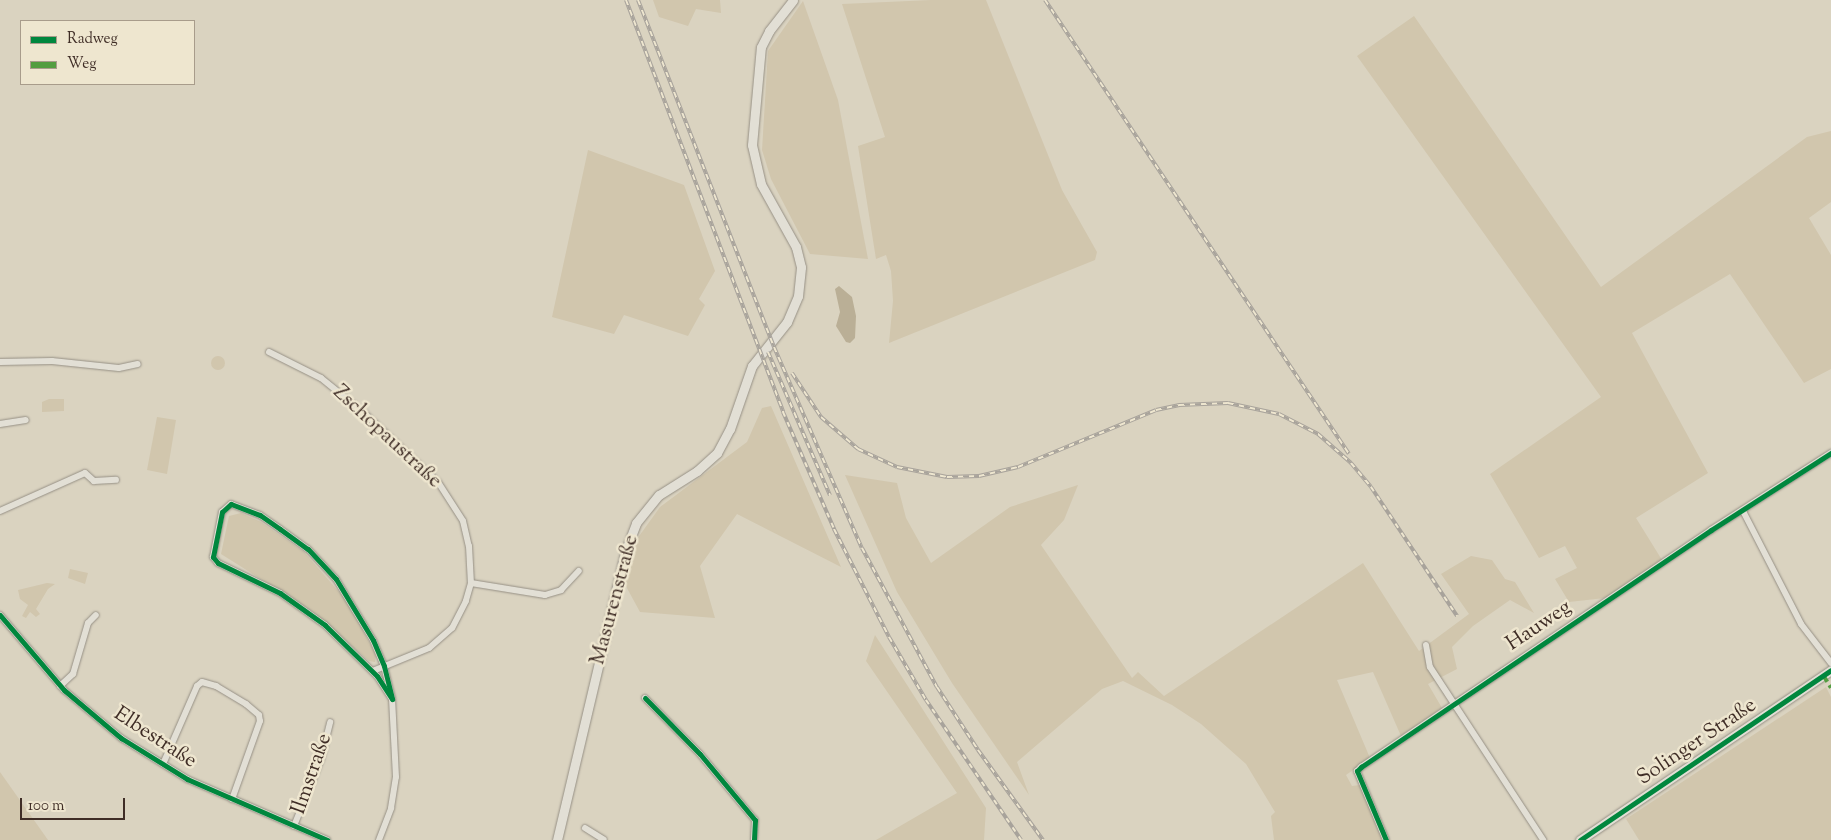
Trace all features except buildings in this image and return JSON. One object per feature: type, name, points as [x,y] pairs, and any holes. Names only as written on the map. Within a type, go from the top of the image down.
[{"type":"main road","name":"Masurenstraße","points":[[557,840],[625,552],[636,523],[660,495],[697,471],[717,453],[730,429],[752,366],[787,322],[798,296],[801,276],[796,247],[765,193],[753,158],[757,66],[765,38],[793,0]]},
{"type":"main road","name":"Solinger Straße","points":[[1580,840],[1831,670]]},
{"type":"street","name":"Zschopaustraße","points":[[269,352],[321,378],[438,482],[463,521],[469,546],[471,583],[457,618],[442,638],[418,654],[373,672]]},
{"type":"street","points":[[0,362],[52,361],[119,368],[138,364]]},
{"type":"street","points":[[0,424],[26,420]]},
{"type":"street","name":"Hauweg","points":[[1386,840],[1357,771],[1452,704],[1831,453]]},
{"type":"street","points":[[0,511],[85,474],[94,481],[116,480]]},
{"type":"street","points":[[380,840],[391,808],[396,777],[392,700],[384,666],[360,614],[316,557],[260,516],[238,504],[225,507],[213,557],[218,563],[298,605],[340,638],[373,672],[392,700]]},
{"type":"street","points":[[1742,511],[1801,624],[1831,663]]},
{"type":"street","points":[[471,583],[546,595],[561,590],[579,571]]},
{"type":"street","points":[[60,686],[73,674],[88,623],[96,615]]},
{"type":"street","name":"Elbestraße","points":[[0,616],[60,686],[121,738],[163,764],[232,799],[324,839]]},
{"type":"street","points":[[1426,645],[1430,667],[1452,704],[1544,840]]},
{"type":"street","points":[[163,764],[197,686],[208,682],[254,710],[260,721],[232,799]]},
{"type":"street","points":[[645,698],[700,754],[755,820],[754,840]]},
{"type":"street","name":"Ilmstraße","points":[[294,826],[321,759],[330,722]]},
{"type":"street","points":[[585,828],[604,840]]},
{"type":"shaded area","points":[[653,0],[720,0],[721,13],[696,9],[688,26],[659,17]]},
{"type":"shaded area","points":[[931,0],[986,0],[1062,190],[1097,252],[1095,260],[889,343],[893,301],[891,271],[886,255],[876,259],[858,146],[885,137],[842,4]]},
{"type":"shaded area","points":[[803,1],[838,100],[868,259],[810,254],[771,179],[762,150],[768,51]]},
{"type":"shaded area","points":[[1414,16],[1601,287],[1807,137],[1831,131],[1831,202],[1809,218],[1831,255],[1831,369],[1804,383],[1730,274],[1632,333],[1708,473],[1636,518],[1662,560],[1605,598],[1569,602],[1555,579],[1577,568],[1565,546],[1539,558],[1490,474],[1601,397],[1357,56]]},
{"type":"shaded area","points":[[588,150],[684,185],[715,271],[699,299],[705,305],[688,336],[624,315],[614,334],[552,317]]},
{"type":"shaded area","points":[[839,286],[852,297],[856,316],[855,338],[850,343],[846,342],[836,326],[840,312],[835,289]]},
{"type":"shaded area","points":[[215,356],[221,356],[225,363],[221,370],[215,370],[211,366],[211,360]]},
{"type":"shaded area","points":[[49,399],[64,399],[64,411],[42,412],[42,402]]},
{"type":"shaded area","points":[[771,406],[841,567],[737,514],[700,566],[715,618],[640,612],[622,579],[637,539],[660,507],[747,442],[762,408]]},
{"type":"shaded area","points":[[157,417],[176,420],[167,474],[147,470]]},
{"type":"shaded area","points":[[845,475],[897,483],[906,518],[931,563],[1010,507],[1078,485],[1064,520],[1041,545],[1132,678],[1138,672],[1164,696],[1363,563],[1419,651],[1469,614],[1441,574],[1471,556],[1492,560],[1505,579],[1515,582],[1534,613],[1510,600],[1473,626],[1452,647],[1457,669],[1428,684],[1442,708],[1401,736],[1373,672],[1337,680],[1370,758],[1346,775],[1352,786],[1360,785],[1382,840],[1274,840],[1271,816],[1275,812],[1246,764],[1201,724],[1172,705],[1123,681],[1102,689],[1017,762],[1029,795],[952,683],[897,592]]},
{"type":"shaded area","points":[[241,513],[261,522],[304,552],[346,600],[376,655],[375,662],[369,661],[312,611],[221,554],[229,516]]},
{"type":"shaded area","points":[[70,569],[88,573],[85,584],[68,578]]},
{"type":"shaded area","points":[[47,583],[55,584],[48,589],[36,609],[40,614],[36,617],[30,612],[26,618],[22,616],[28,605],[20,599],[18,590]]},
{"type":"shaded area","points":[[875,635],[986,808],[984,840],[876,840],[957,793],[866,661]]},
{"type":"shaded area","points":[[1826,687],[1831,697],[1831,840],[1639,840],[1626,819]]},
{"type":"shaded area","points":[[0,772],[48,840],[0,840]]},
{"type":"railway","points":[[626,0],[783,412],[834,529],[889,637],[926,700],[1021,840]]},
{"type":"railway","points":[[638,0],[774,347],[862,548],[937,687],[978,750],[1043,840]]},
{"type":"railway","points":[[1045,0],[1349,454]]},
{"type":"railway","points":[[768,352],[830,495]]},
{"type":"railway","points":[[792,373],[821,417],[858,449],[897,467],[947,477],[979,476],[1018,467],[1156,410],[1179,405],[1228,403],[1279,414],[1318,434],[1351,463],[1371,487],[1457,616]]},
{"type":"marked path","points":[[1823,675],[1831,688]]},
{"type":"cycle path","points":[[1386,840],[1357,771],[1361,767],[1711,530],[1831,453]]},
{"type":"cycle path","points":[[231,504],[260,515],[308,549],[336,579],[373,640],[384,666],[392,699],[377,676],[325,625],[280,593],[218,563],[213,557],[222,512],[231,504]]},
{"type":"cycle path","points":[[0,615],[64,690],[121,738],[187,779],[327,840]]},
{"type":"cycle path","points":[[1580,840],[1831,670]]},
{"type":"cycle path","points":[[645,698],[700,754],[755,820],[754,840]]}]
